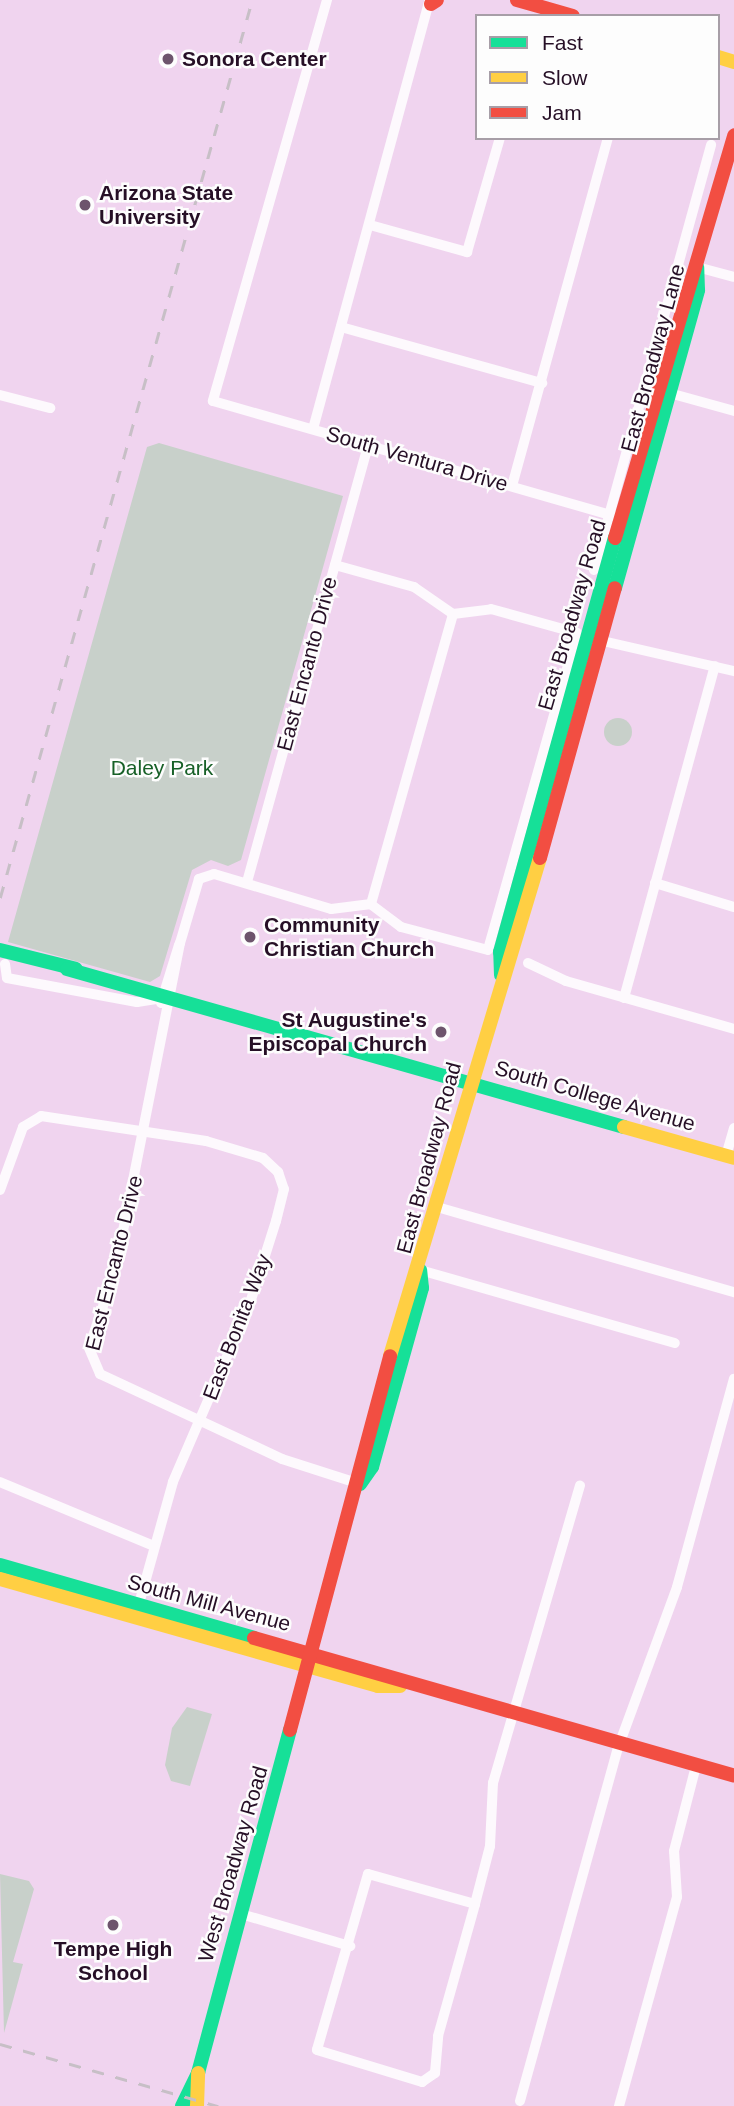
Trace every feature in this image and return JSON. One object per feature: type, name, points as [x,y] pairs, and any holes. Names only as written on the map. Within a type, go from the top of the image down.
[{"type":"main road","points":[[517,0],[566,14]]},
{"type":"main road","name":"East Broadway Road","points":[[312,1660],[360,1484],[360,1463],[409,1284],[419,1270],[501,977],[500,952],[588,637],[663,391],[685,286],[697,267],[734,135]]},
{"type":"main road","name":"East Broadway Road","points":[[588,637],[615,516],[663,391]]},
{"type":"main road","name":"South College Avenue","points":[[3,957],[67,969],[730,1157]]},
{"type":"main road","name":"South Mill Avenue","points":[[0,1565],[137,1609],[312,1660],[377,1686],[404,1686],[734,1776]]},
{"type":"main road","name":"South Mill Avenue","points":[[0,1579],[312,1660]]},
{"type":"main road","name":"West Broadway Road","points":[[182,2106],[198,2073],[312,1660]]},
{"type":"main road","name":"West Broadway Road","points":[[197,2106],[202,2086],[198,2073]]},
{"type":"street","name":"South Ventura Drive","points":[[327,0],[213,401],[615,516]]},
{"type":"street","points":[[313,429],[432,1]]},
{"type":"street","points":[[370,225],[467,252],[499,140]]},
{"type":"street","points":[[512,486],[607,140]]},
{"type":"street","name":"East Broadway Lane","points":[[594,570],[615,516],[711,145]]},
{"type":"street","points":[[697,267],[734,277]]},
{"type":"street","points":[[341,327],[542,383]]},
{"type":"street","points":[[663,391],[734,411]]},
{"type":"street","points":[[0,395],[50,408]]},
{"type":"street","name":"East Encanto Drive","points":[[200,1420],[91,1363],[89,1348],[116,1267],[146,1130],[161,1040],[165,996],[180,943],[203,877],[247,883],[368,444]]},
{"type":"street","points":[[335,565],[414,587],[453,614],[491,608],[588,637],[734,671]]},
{"type":"street","points":[[371,904],[453,614]]},
{"type":"street","points":[[247,883],[331,909],[371,904],[401,927],[488,950],[588,637]]},
{"type":"street","points":[[624,998],[715,666]]},
{"type":"street","points":[[655,883],[734,907]]},
{"type":"street","points":[[3,957],[7,978],[137,1002],[165,996]]},
{"type":"street","points":[[528,963],[624,998],[734,1029]]},
{"type":"street","points":[[0,1190],[23,1127],[41,1116],[146,1130]]},
{"type":"street","points":[[730,1157],[734,1128]]},
{"type":"street","name":"East Bonita Way","points":[[137,1609],[154,1546],[200,1420],[250,1303],[284,1189],[278,1172],[263,1158],[146,1130]]},
{"type":"street","points":[[437,1207],[734,1293]]},
{"type":"street","points":[[419,1270],[675,1343]]},
{"type":"street","points":[[520,2101],[619,1745],[677,1587],[734,1378]]},
{"type":"street","points":[[200,1420],[282,1459],[360,1484]]},
{"type":"street","points":[[0,1482],[154,1546]]},
{"type":"street","points":[[475,1904],[368,1874],[350,1945],[317,2050],[430,2081],[475,1904],[511,1715],[520,1703],[580,1485]]},
{"type":"street","points":[[619,2106],[677,1898],[674,1851],[696,1766]]},
{"type":"street","points":[[241,1914],[350,1945]]},
{"type":"green space","name":"Daley Park","points":[[159,443],[343,496],[241,860],[228,866],[211,860],[192,870],[160,976],[150,982],[8,942],[147,447]]},
{"type":"green space","points":[[618,718],[628,722],[632,732],[628,742],[618,746],[608,742],[604,732],[608,722]]},
{"type":"green space","points":[[187,1707],[212,1714],[190,1786],[171,1781],[165,1765],[172,1728]]},
{"type":"green space","points":[[0,1874],[29,1881],[34,1889],[13,1962],[23,1964],[4,2033]]},
{"type":"railway","points":[[0,898],[252,0]]},
{"type":"railway","points":[[0,2044],[218,2106]]},
{"type":"traffic: fast","points":[[615,588],[698,290],[697,267]]},
{"type":"traffic: fast","points":[[501,975],[500,952],[615,538]]},
{"type":"traffic: fast","points":[[0,950],[76,969]]},
{"type":"traffic: fast","points":[[67,969],[624,1127]]},
{"type":"traffic: fast","points":[[360,1484],[372,1467],[422,1288],[420,1270]]},
{"type":"traffic: fast","points":[[0,1565],[254,1638]]},
{"type":"traffic: fast","points":[[182,2106],[198,2073],[290,1730]]},
{"type":"traffic: slow","points":[[720,58],[734,62]]},
{"type":"traffic: slow","points":[[390,1356],[540,858]]},
{"type":"traffic: slow","points":[[624,1127],[734,1158]]},
{"type":"traffic: slow","points":[[0,1579],[378,1686],[400,1686]]},
{"type":"traffic: slow","points":[[197,2106],[198,2073]]},
{"type":"traffic: jam","points":[[431,4],[437,0]]},
{"type":"traffic: jam","points":[[517,0],[566,14]]},
{"type":"traffic: jam","points":[[615,538],[734,135]]},
{"type":"traffic: jam","points":[[540,858],[615,588]]},
{"type":"traffic: jam","points":[[290,1730],[390,1356]]},
{"type":"traffic: jam","points":[[254,1638],[734,1776]]},
{"type":"place","name":"Sonora Center","points":[[168,59]]},
{"type":"place","name":"Arizona State University","points":[[85,205]]},
{"type":"place","name":"Community Christian Church","points":[[250,937]]},
{"type":"place","name":"St Augustine's Episcopal Church","points":[[441,1032]]},
{"type":"place","name":"Tempe High School","points":[[113,1925]]}]
